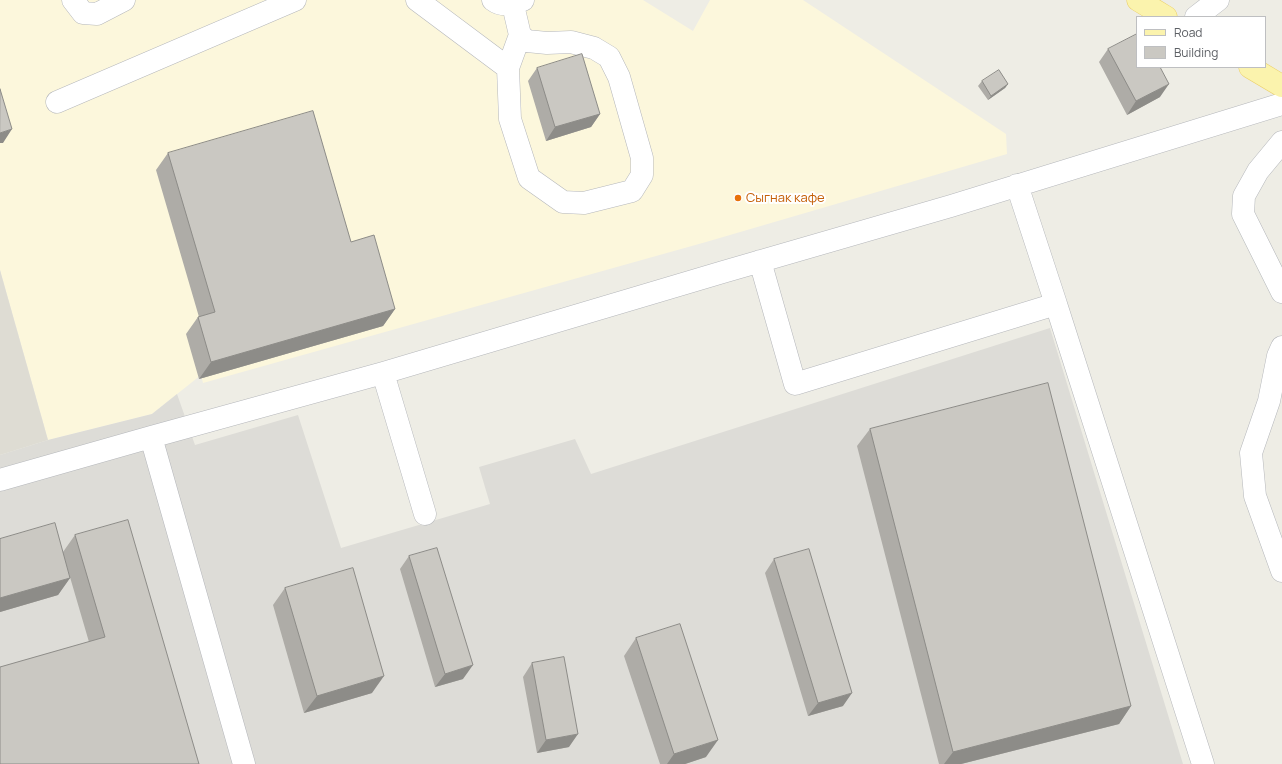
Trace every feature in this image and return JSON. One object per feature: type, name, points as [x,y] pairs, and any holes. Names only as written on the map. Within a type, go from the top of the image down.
[{"type":"main road","points":[[1138,0],[1164,16]]},
{"type":"main road","points":[[1252,68],[1282,86]]},
{"type":"street","points":[[73,0],[83,13],[97,14],[124,0]]},
{"type":"street","points":[[57,102],[295,0]]},
{"type":"street","points":[[417,0],[508,68]]},
{"type":"street","points":[[1197,16],[1218,0]]},
{"type":"street","points":[[510,2],[520,35],[527,41],[547,43],[571,42],[594,48],[609,57],[619,77],[642,158],[642,175],[632,191],[584,203],[563,202],[529,178],[510,119],[508,68],[520,35]]},
{"type":"street","points":[[0,480],[383,373],[1017,185],[1282,104]]},
{"type":"street","points":[[1282,142],[1258,171],[1244,196],[1243,214],[1282,292]]},
{"type":"street","points":[[1017,185],[1203,764]]},
{"type":"street","points":[[760,261],[795,384],[1056,304]]},
{"type":"street","points":[[1282,347],[1278,356],[1269,402],[1251,453],[1255,496],[1282,571]]},
{"type":"street","points":[[383,373],[425,514]]},
{"type":"street","points":[[152,437],[244,764]]},
{"type":"shaded area","points":[[0,0],[643,0],[693,31],[710,0],[803,0],[1006,134],[1007,154],[706,242],[203,383],[201,375],[152,414],[48,440],[0,270]]},
{"type":"shaded area","points":[[0,270],[48,440],[0,455]]},
{"type":"shaded area","points":[[1050,328],[1183,764],[0,764],[0,455],[48,440],[152,414],[177,394],[195,445],[298,415],[341,548],[490,504],[479,467],[575,439],[591,474]]},
{"type":"building","points":[[1136,35],[1136,68],[1161,68],[1169,84],[1136,101],[1108,49]]},
{"type":"building","points":[[582,54],[600,114],[555,127],[537,68]]},
{"type":"building","points":[[999,70],[1008,84],[991,96],[982,81]]},
{"type":"building","points":[[0,89],[12,129],[0,133]]},
{"type":"building","points":[[313,111],[351,242],[374,235],[395,309],[211,362],[198,317],[215,312],[168,153]]},
{"type":"building","points":[[1048,383],[1131,706],[953,752],[870,429]]},
{"type":"building","points":[[128,520],[199,764],[0,764],[0,667],[105,637],[75,535]]},
{"type":"building","points":[[55,523],[70,578],[0,598],[0,539]]},
{"type":"building","points":[[437,548],[473,665],[445,674],[409,556]]},
{"type":"building","points":[[809,549],[852,693],[818,703],[774,559]]},
{"type":"building","points":[[353,568],[384,676],[317,696],[285,588]]},
{"type":"building","points":[[680,624],[718,740],[674,754],[636,638]]},
{"type":"building","points":[[564,657],[578,734],[546,740],[532,663]]},
{"type":"place","name":"Сыгнак кафе","points":[[738,198]]}]
